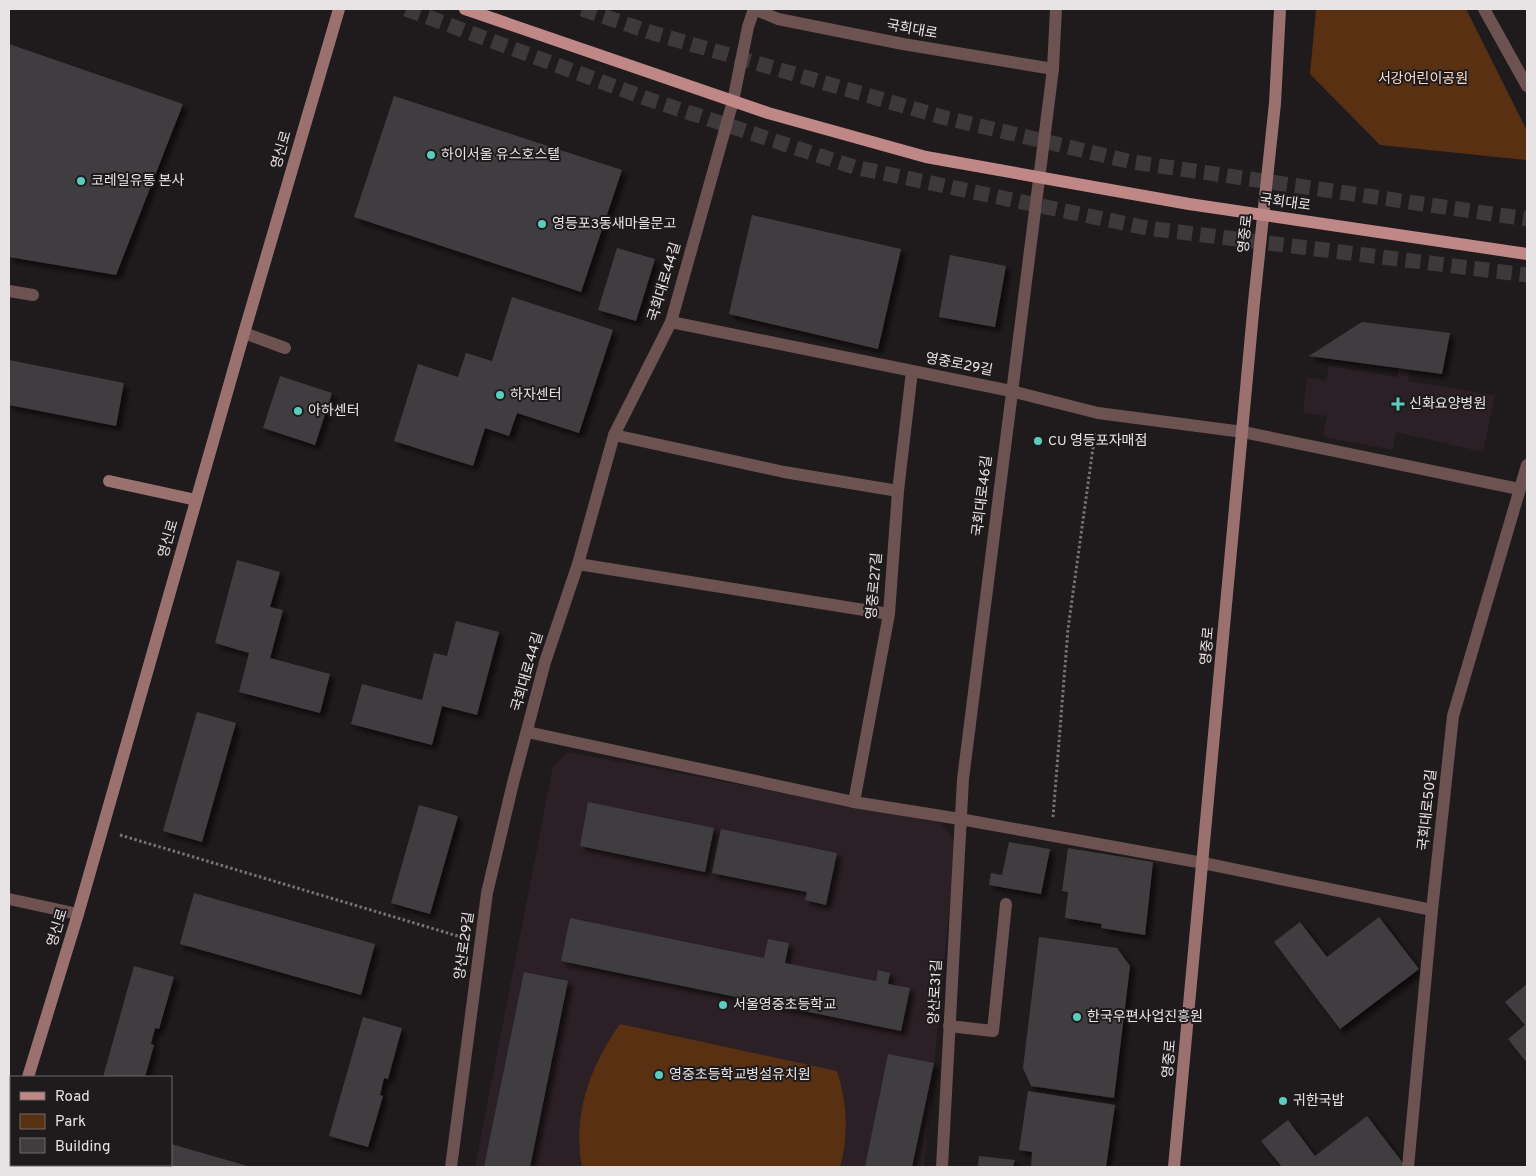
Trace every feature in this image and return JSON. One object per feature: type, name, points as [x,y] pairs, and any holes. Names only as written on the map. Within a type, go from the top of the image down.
[{"type":"main road","name":"영신로","points":[[28,1076],[78,914],[338,9]]},
{"type":"main road","name":"국회대로","points":[[465,9],[768,113],[926,157],[1189,204],[1527,254]]},
{"type":"main road","name":"영중로","points":[[1174,1167],[1275,103],[1280,9]]},
{"type":"main road","points":[[109,481],[196,500]]},
{"type":"street","name":"국회대로","points":[[733,101],[748,27],[754,9],[778,18],[903,44],[1053,69]]},
{"type":"street","points":[[1038,176],[1053,69],[1056,9]]},
{"type":"street","points":[[1484,9],[1526,82]]},
{"type":"street","name":"국회대로44길","points":[[527,732],[545,662],[578,564],[614,435],[670,322],[733,101]]},
{"type":"street","name":"국회대로46길","points":[[960,819],[964,770],[1038,176]]},
{"type":"street","points":[[9,291],[34,295]]},
{"type":"street","name":"영중로29길","points":[[670,322],[1011,391],[1098,412],[1243,432]]},
{"type":"street","points":[[244,333],[285,348]]},
{"type":"street","name":"영중로27길","points":[[854,802],[889,614],[898,491],[912,371]]},
{"type":"street","points":[[1243,432],[1519,489]]},
{"type":"street","points":[[614,435],[784,472],[898,491]]},
{"type":"street","name":"국회대로50길","points":[[1408,1167],[1432,910],[1453,716],[1527,465]]},
{"type":"street","points":[[578,564],[889,614]]},
{"type":"street","points":[[527,732],[854,802],[960,819],[1203,863],[1432,910]]},
{"type":"street","name":"양산로29길","points":[[451,1167],[489,884],[527,732]]},
{"type":"street","name":"양산로31길","points":[[942,1167],[960,819]]},
{"type":"street","points":[[9,899],[78,914]]},
{"type":"street","points":[[949,1026],[994,1031],[1006,904]]},
{"type":"path","points":[[1052,836],[1068,629],[1098,412]]},
{"type":"path","points":[[102,830],[481,943]]},
{"type":"shaded area","name":"신화요양병원","points":[[1329,366],[1397,377],[1399,368],[1410,369],[1408,381],[1495,395],[1483,452],[1396,432],[1393,450],[1328,438],[1323,434],[1327,416],[1303,413],[1307,377],[1326,381]]},
{"type":"shaded area","name":"서울영중초등학교","points":[[568,752],[941,823],[956,843],[924,1167],[475,1167],[553,766]]},
{"type":"green space","name":"서강어린이공원","points":[[1316,9],[1466,9],[1527,131],[1527,160],[1380,145],[1310,74]]},
{"type":"green space","points":[[620,1024],[837,1071],[846,1119],[845,1143],[840,1167],[582,1167],[580,1129],[586,1092],[600,1057]]},
{"type":"building","name":"코레일유통 본사","points":[[9,44],[183,104],[116,275],[9,257]]},
{"type":"building","points":[[394,96],[622,170],[581,292],[354,217]]},
{"type":"building","points":[[752,215],[901,249],[878,349],[729,314]]},
{"type":"building","points":[[617,248],[655,259],[636,321],[598,310]]},
{"type":"building","points":[[950,255],[1006,266],[995,327],[939,317]]},
{"type":"building","name":"하자센터","points":[[512,297],[613,330],[579,433],[517,413],[509,436],[485,428],[473,466],[394,441],[418,364],[458,377],[466,353],[492,361]]},
{"type":"building","points":[[1362,322],[1450,333],[1442,374],[1309,356]]},
{"type":"building","points":[[9,360],[124,383],[116,426],[9,405]]},
{"type":"building","name":"아하센터","points":[[280,376],[332,393],[315,445],[263,428]]},
{"type":"building","points":[[237,560],[280,572],[270,607],[283,610],[270,658],[330,674],[320,713],[239,692],[249,653],[215,643]]},
{"type":"building","points":[[456,621],[499,632],[477,715],[442,706],[432,745],[351,724],[362,684],[422,700],[434,653],[447,656]]},
{"type":"building","points":[[197,712],[236,723],[202,842],[163,831]]},
{"type":"building","points":[[588,802],[714,828],[705,872],[580,846]]},
{"type":"building","points":[[419,805],[458,816],[430,914],[391,903]]},
{"type":"building","points":[[721,829],[837,853],[826,905],[805,900],[807,892],[712,873]]},
{"type":"building","points":[[1009,842],[1050,849],[1041,894],[989,885],[991,873],[1002,875]]},
{"type":"building","points":[[1068,848],[1153,862],[1145,935],[1101,928],[1102,924],[1065,918],[1068,892],[1062,891]]},
{"type":"building","points":[[194,893],[375,944],[361,995],[180,944]]},
{"type":"building","points":[[1379,917],[1419,969],[1340,1029],[1274,942],[1300,922],[1327,957]]},
{"type":"building","points":[[570,918],[764,958],[768,939],[789,943],[785,963],[876,981],[878,970],[890,973],[888,984],[910,988],[901,1031],[561,961]]},
{"type":"building","name":"한국우편사업진흥원","points":[[1039,937],[1117,948],[1130,966],[1114,1098],[1031,1086],[1023,1068]]},
{"type":"building","points":[[134,966],[174,977],[159,1029],[155,1028],[151,1044],[154,1045],[145,1076],[103,1076]]},
{"type":"building","points":[[524,972],[568,981],[530,1167],[484,1167]]},
{"type":"building","points":[[1527,984],[1527,1063],[1508,1039],[1525,1025],[1505,1002]]},
{"type":"building","points":[[363,1017],[402,1028],[388,1079],[384,1078],[380,1095],[383,1096],[368,1147],[329,1136]]},
{"type":"building","points":[[888,1054],[934,1063],[912,1167],[865,1167]]},
{"type":"building","points":[[1028,1091],[1115,1105],[1106,1167],[1031,1167],[1032,1152],[1019,1150]]},
{"type":"building","points":[[1367,1116],[1406,1167],[1282,1167],[1261,1141],[1288,1120],[1315,1156]]},
{"type":"building","points":[[172,1144],[251,1167],[119,1167],[172,1166]]},
{"type":"building","points":[[979,1156],[1015,1160],[1013,1167],[978,1167]]},
{"type":"tunnel","points":[[406,9],[648,99],[854,167],[1147,228],[1527,275]]},
{"type":"tunnel","points":[[582,9],[653,33],[942,117],[1132,162],[1527,219]]},
{"type":"place","name":"하이서울 유스호스텔","points":[[431,155]]},
{"type":"place","name":"코레일유통 본사","points":[[81,181]]},
{"type":"place","name":"영등포3동새마을문고","points":[[542,224]]},
{"type":"place","name":"하자센터","points":[[500,395]]},
{"type":"place","name":"신화요양병원","points":[[1398,404]]},
{"type":"place","name":"아하센터","points":[[298,411]]},
{"type":"place","name":"CU 영등포자매점","points":[[1038,441]]},
{"type":"place","name":"서울영중초등학교","points":[[723,1005]]},
{"type":"place","name":"한국우편사업진흥원","points":[[1077,1017]]},
{"type":"place","name":"영중초등학교병설유치원","points":[[659,1075]]},
{"type":"place","name":"귀한국밥","points":[[1283,1101]]}]
